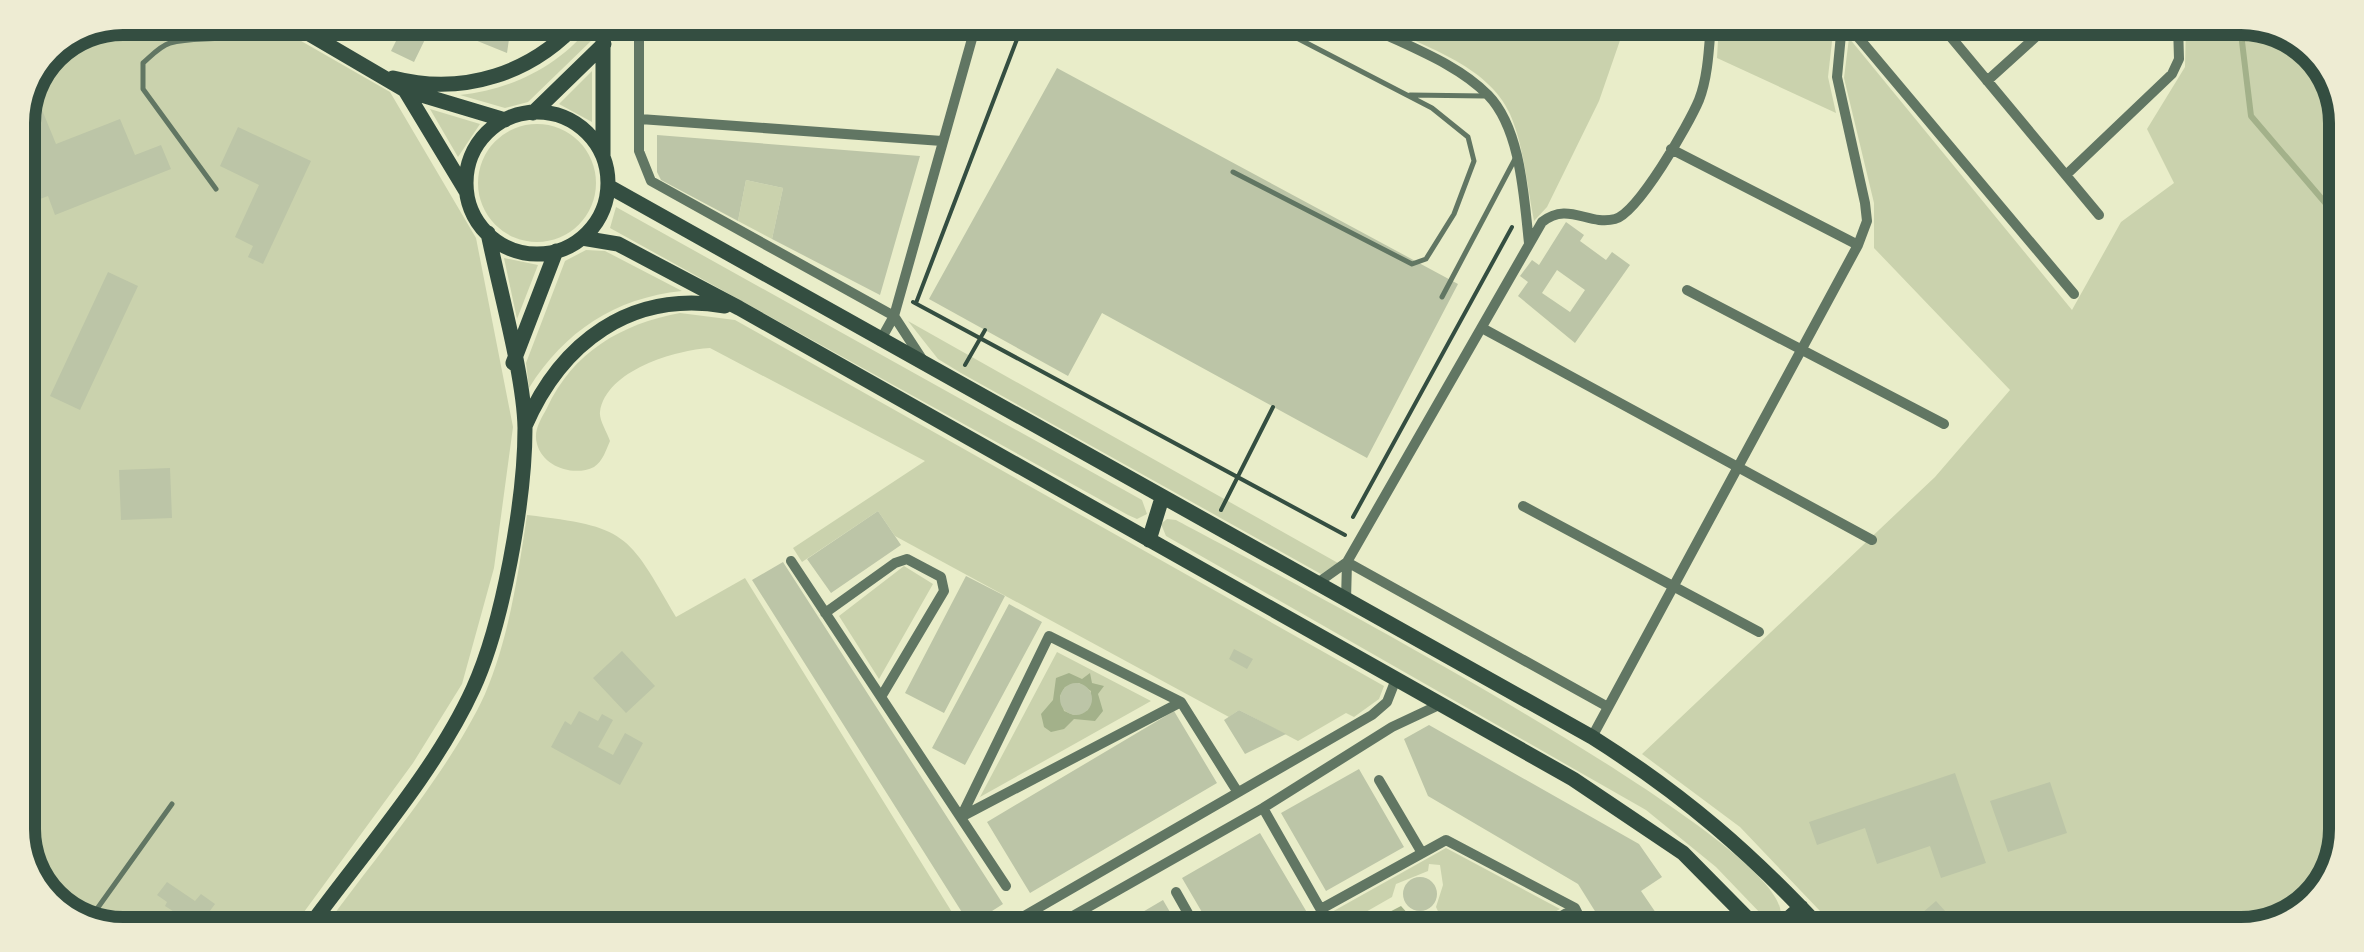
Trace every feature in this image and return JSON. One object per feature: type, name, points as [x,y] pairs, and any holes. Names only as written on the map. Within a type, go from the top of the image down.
[{"type":"main road","points":[[313,35],[406,90],[504,120]]},
{"type":"main road","points":[[389,77],[442,85],[496,77],[544,53],[564,35]]},
{"type":"main road","points":[[406,90],[468,194],[474,215],[488,233],[524,252],[556,251],[582,238],[603,209],[608,186],[603,158],[604,35]]},
{"type":"main road","points":[[468,194],[472,154],[488,132],[504,120],[533,112],[604,44]]},
{"type":"main road","points":[[533,112],[572,122],[592,139],[603,158]]},
{"type":"main road","points":[[608,186],[880,342],[1592,737],[1657,778],[1732,837],[1810,917]]},
{"type":"main road","points":[[317,917],[423,771],[473,690],[503,586],[525,426],[488,233]]},
{"type":"main road","points":[[582,238],[618,244],[739,308],[1442,704],[1637,818],[1683,853],[1746,917]]},
{"type":"main road","points":[[513,362],[556,251]]},
{"type":"main road","points":[[525,426],[558,366],[601,328],[662,304],[694,302],[739,308]]},
{"type":"main road","points":[[1149,540],[1162,498]]},
{"type":"main road","points":[[1790,917],[1801,907]]},
{"type":"street","points":[[639,35],[640,163],[650,181],[894,316],[927,367]]},
{"type":"street","points":[[880,342],[894,316],[974,35]]},
{"type":"street","points":[[1386,35],[1466,76],[1490,96],[1502,113],[1515,159],[1530,244]]},
{"type":"street","points":[[1316,584],[1347,562],[1530,244],[1552,214],[1571,212],[1600,220],[1618,219],[1635,204],[1700,98],[1709,35]]},
{"type":"street","points":[[1592,737],[1858,245],[1866,221],[1866,203],[1836,77],[1842,35]]},
{"type":"street","points":[[1853,35],[2074,294]]},
{"type":"street","points":[[1949,35],[2099,214]]},
{"type":"street","points":[[1988,81],[2038,35]]},
{"type":"street","points":[[2066,175],[2172,74],[2180,59],[2179,35]]},
{"type":"street","points":[[640,119],[942,141]]},
{"type":"street","points":[[1671,149],[1858,245]]},
{"type":"street","points":[[1686,290],[1944,424]]},
{"type":"street","points":[[1482,328],[1872,540]]},
{"type":"street","points":[[1524,506],[1759,632]]},
{"type":"street","points":[[826,613],[895,563],[907,559],[941,577],[944,591],[881,697]]},
{"type":"street","points":[[791,562],[1006,886]]},
{"type":"street","points":[[1346,600],[1347,562]]},
{"type":"street","points":[[1347,562],[1608,707]]},
{"type":"street","points":[[961,817],[1049,636],[1180,702],[1237,791]]},
{"type":"street","points":[[1022,917],[1372,715],[1387,702],[1396,679]]},
{"type":"street","points":[[961,817],[1180,702]]},
{"type":"street","points":[[1071,917],[1263,808],[1392,727],[1442,704]]},
{"type":"street","points":[[1378,780],[1422,854]]},
{"type":"street","points":[[1263,808],[1325,917]]},
{"type":"street","points":[[1321,909],[1446,840],[1574,908],[1579,917]]},
{"type":"street","points":[[1176,892],[1190,917]]},
{"type":"street","points":[[1559,917],[1574,908]]},
{"type":"lane","points":[[216,189],[144,89],[143,63],[166,44],[239,35]]},
{"type":"lane","points":[[1233,172],[1404,263],[1420,263],[1454,214],[1475,155],[1462,130],[1407,94],[1291,35]]},
{"type":"lane","points":[[1407,94],[1490,96]]},
{"type":"lane","points":[[1442,296],[1515,159]]},
{"type":"lane","points":[[95,912],[172,804]]},
{"type":"path","points":[[916,303],[1019,35]]},
{"type":"path","points":[[1353,517],[1524,204]]},
{"type":"path","points":[[900,294],[1358,542]]},
{"type":"path","points":[[955,382],[984,330]]},
{"type":"path","points":[[1212,526],[1273,407]]},
{"type":"shaded area","points":[[123,35],[291,35],[390,92],[476,238],[513,427],[494,568],[462,684],[413,763],[300,917],[112,916],[74,902],[53,882],[42,863],[35,835],[35,123],[42,89],[50,74],[74,50],[89,42]]},
{"type":"shaded area","points":[[592,35],[592,40],[528,102],[505,108],[460,95],[498,87],[534,73],[580,38]]},
{"type":"shaded area","points":[[1404,35],[1622,35],[1599,101],[1547,207],[1534,221],[1519,139],[1500,97],[1470,69]]},
{"type":"shaded area","points":[[1718,35],[1833,35],[1828,77],[1836,113],[1717,58]]},
{"type":"shaded area","points":[[2186,35],[2241,35],[2269,40],[2290,50],[2311,70],[2320,84],[2329,117],[2329,829],[2320,868],[2290,902],[2252,916],[1826,917],[1740,827],[1642,754],[1935,477],[2010,390],[1874,248],[1874,203],[1844,78],[1849,38],[2072,310],[2121,222],[2174,183],[2147,129],[2185,67]]},
{"type":"shaded area","points":[[592,71],[592,122],[559,104]]},
{"type":"shaded area","points":[[430,109],[480,124],[458,157]]},
{"type":"shaded area","points":[[537,124],[560,129],[579,141],[591,160],[596,183],[591,206],[579,225],[560,237],[537,242],[514,237],[495,225],[483,206],[478,183],[483,160],[495,141],[514,129]]},
{"type":"shaded area","points":[[746,180],[783,188],[772,239],[738,221]]},
{"type":"shaded area","points":[[616,207],[1142,500],[1147,514],[1137,519],[1128,515],[610,228]]},
{"type":"shaded area","points":[[586,250],[605,251],[682,291],[635,301],[594,321],[559,350],[529,388],[526,363],[565,261]]},
{"type":"shaded area","points":[[504,258],[538,265],[517,319]]},
{"type":"shaded area","points":[[680,313],[735,320],[1384,686],[1379,699],[1354,717],[1346,713],[1298,741],[1239,710],[1229,717],[895,536],[878,511],[802,562],[793,548],[925,461],[710,348],[644,365],[615,385],[600,412],[610,441],[594,467],[569,470],[546,459],[537,444],[537,430],[570,371],[619,333]]},
{"type":"shaded area","points":[[908,321],[1338,563],[1321,574],[961,373],[938,359]]},
{"type":"shaded area","points":[[527,515],[586,524],[621,539],[646,567],[676,617],[745,578],[955,917],[332,917],[432,783],[470,723],[493,673],[516,583]]},
{"type":"shaded area","points":[[1167,519],[1176,520],[1305,589],[1514,707],[1618,771],[1705,831],[1763,881],[1780,917],[1763,916],[1716,867],[1646,810],[1166,536],[1161,524]]},
{"type":"shaded area","points":[[904,566],[933,584],[879,679],[839,616]]},
{"type":"shaded area","points":[[1057,652],[1151,701],[980,797]]},
{"type":"shaded area","points":[[1069,673],[1082,679],[1090,673],[1092,683],[1104,686],[1098,694],[1103,711],[1095,721],[1074,719],[1064,729],[1051,732],[1044,727],[1041,714],[1053,700],[1056,678]],"holes":[[[1079,683],[1091,691],[1088,710],[1074,715],[1064,711],[1060,696],[1065,687]]]},
{"type":"shaded area","points":[[1446,848],[1560,909],[1546,917],[1441,917],[1436,907],[1443,885],[1440,865],[1429,864],[1428,871],[1396,884],[1392,897],[1363,917],[1332,917],[1330,913]]},
{"type":"shaded area","points":[[1401,906],[1410,916],[1409,917],[1380,917]]},
{"type":"building","points":[[399,35],[427,35],[414,62],[391,51]]},
{"type":"building","points":[[463,35],[510,35],[507,53]]},
{"type":"building","points":[[1057,68],[1458,284],[1367,458],[1102,313],[1068,376],[929,299]]},
{"type":"building","points":[[38,101],[56,144],[120,119],[135,155],[161,145],[171,169],[55,215],[48,196],[35,201]]},
{"type":"building","points":[[238,127],[311,161],[263,264],[248,257],[253,246],[235,237],[259,185],[220,166]]},
{"type":"building","points":[[657,135],[920,156],[880,295],[772,239],[783,188],[746,180],[738,221],[661,180],[657,172]]},
{"type":"building","points":[[1566,222],[1584,235],[1580,241],[1606,260],[1612,252],[1630,265],[1575,343],[1518,296],[1528,282],[1520,276],[1532,260],[1539,265]],"holes":[[[1557,270],[1585,290],[1570,312],[1542,293]]]},
{"type":"building","points":[[108,272],[138,286],[80,410],[50,396]]},
{"type":"building","points":[[170,468],[172,518],[121,520],[119,470]]},
{"type":"building","points":[[878,511],[901,545],[831,593],[807,559]]},
{"type":"building","points":[[783,562],[1003,904],[983,917],[965,917],[752,580]]},
{"type":"building","points":[[966,576],[1005,596],[944,713],[905,693]]},
{"type":"building","points":[[1009,604],[1042,622],[965,765],[932,748]]},
{"type":"building","points":[[1234,649],[1253,659],[1247,669],[1229,659]]},
{"type":"building","points":[[622,651],[655,686],[626,713],[593,678]]},
{"type":"building","points":[[1076,683],[1088,687],[1092,699],[1088,711],[1076,715],[1064,711],[1060,699],[1064,687]]},
{"type":"building","points":[[1239,710],[1286,734],[1245,754],[1224,720]]},
{"type":"building","points":[[579,711],[598,721],[602,714],[613,720],[598,747],[613,755],[625,733],[643,743],[620,785],[551,747],[565,721],[571,725]]},
{"type":"building","points":[[1174,711],[1217,783],[1030,893],[987,822]]},
{"type":"building","points":[[1429,725],[1639,844],[1662,877],[1641,891],[1659,917],[1599,917],[1578,884],[1428,796],[1404,739]]},
{"type":"building","points":[[1359,769],[1404,847],[1326,891],[1281,813]]},
{"type":"building","points":[[1955,773],[1986,863],[1941,878],[1930,846],[1877,864],[1865,828],[1817,845],[1809,822]]},
{"type":"building","points":[[2050,782],[2067,833],[2008,852],[1990,801]]},
{"type":"building","points":[[1260,833],[1310,917],[1205,917],[1182,878]]},
{"type":"building","points":[[1420,877],[1432,882],[1437,894],[1432,906],[1420,911],[1408,906],[1403,894],[1408,882]]},
{"type":"building","points":[[167,882],[195,901],[201,894],[215,904],[205,917],[182,917],[165,906],[167,902],[157,895]]},
{"type":"building","points":[[1163,900],[1173,917],[1134,917]]},
{"type":"building","points":[[1936,901],[1950,917],[1917,917]]},
{"type":"waterway","points":[[2241,35],[2251,116],[2329,207]]}]
